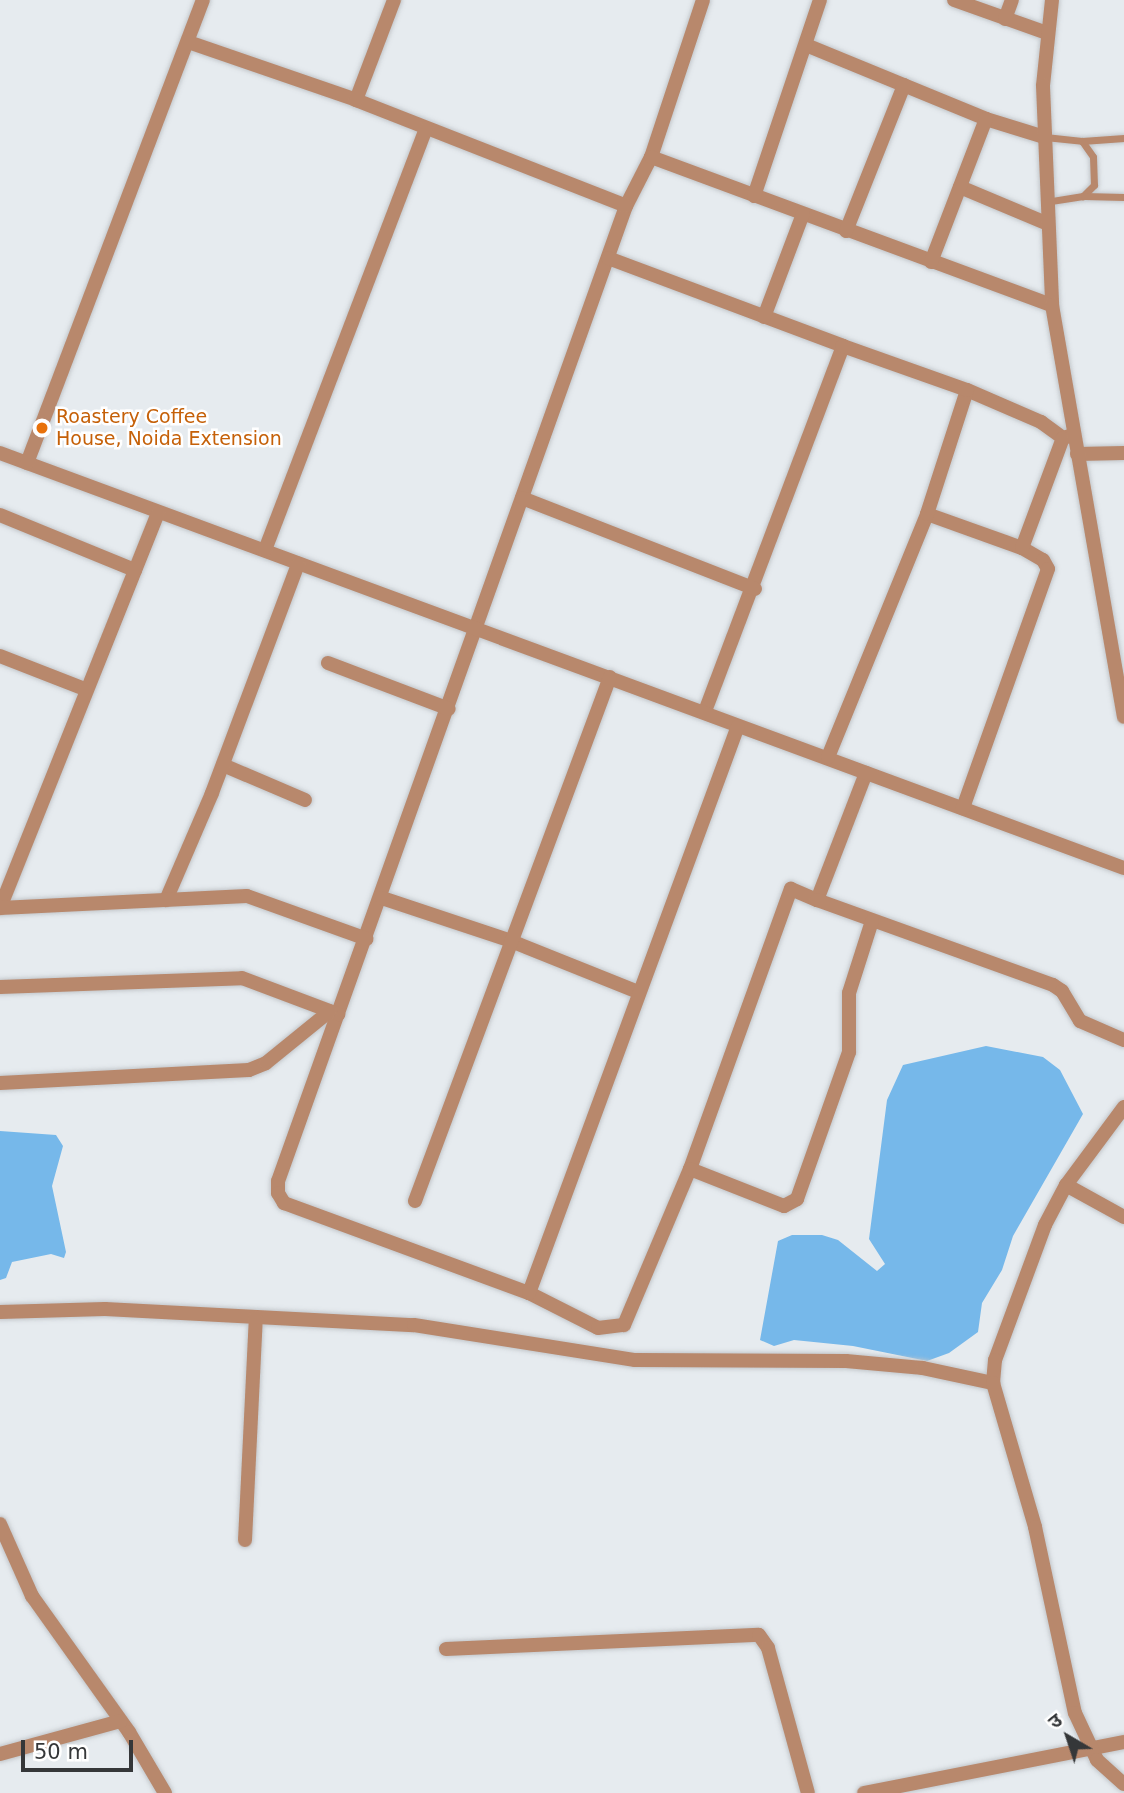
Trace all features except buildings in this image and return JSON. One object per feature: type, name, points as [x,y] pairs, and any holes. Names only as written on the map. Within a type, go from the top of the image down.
[{"type":"street","points":[[27,463],[203,0]]},
{"type":"street","points":[[356,100],[394,0]]},
{"type":"street","points":[[754,196],[820,0]]},
{"type":"street","points":[[954,0],[1046,33]]},
{"type":"street","points":[[1005,19],[1012,0]]},
{"type":"street","points":[[1052,0],[1046,33],[1044,137],[1052,305],[1068,437],[1077,454],[1118,641],[1124,717]]},
{"type":"street","points":[[698,1],[651,157],[626,206],[382,898],[335,1013],[278,1181],[278,1193],[284,1203],[529,1293],[598,1328],[624,1325],[690,1169],[791,889],[872,921],[1053,985],[1062,990],[1080,1021],[1124,1040]]},
{"type":"street","points":[[188,43],[356,100],[626,206]]},
{"type":"street","points":[[806,45],[986,119],[1044,137]]},
{"type":"street","points":[[846,231],[904,85]]},
{"type":"street","points":[[931,262],[986,119]]},
{"type":"street","points":[[265,550],[426,129]]},
{"type":"street","points":[[651,157],[1052,305]]},
{"type":"street","points":[[960,187],[1048,224]]},
{"type":"street","points":[[764,317],[803,214]]},
{"type":"street","points":[[608,258],[967,390],[1041,422],[1068,437]]},
{"type":"street","points":[[705,711],[755,589],[843,346]]},
{"type":"street","points":[[828,757],[927,514],[967,390]]},
{"type":"street","points":[[1022,548],[1068,437]]},
{"type":"street","points":[[0,453],[477,630],[705,711],[738,726],[1124,868]]},
{"type":"street","points":[[1077,454],[1124,453]]},
{"type":"street","points":[[522,498],[755,589]]},
{"type":"street","points":[[158,513],[0,908],[247,895],[367,939]]},
{"type":"street","points":[[927,514],[1022,548],[1043,560],[1046,580],[962,808]]},
{"type":"street","points":[[0,515],[135,570]]},
{"type":"street","points":[[166,900],[223,765],[298,564]]},
{"type":"street","points":[[0,656],[86,690]]},
{"type":"street","points":[[328,663],[449,709]]},
{"type":"street","points":[[415,1201],[610,677]]},
{"type":"street","points":[[529,1293],[738,726]]},
{"type":"street","points":[[223,765],[305,800]]},
{"type":"street","points":[[817,900],[866,773]]},
{"type":"street","points":[[382,898],[511,941],[638,992]]},
{"type":"street","points":[[690,1169],[784,1206],[797,1199],[849,1052],[849,993],[872,921]]},
{"type":"street","points":[[0,987],[242,978],[259,980],[335,1013]]},
{"type":"street","points":[[0,1083],[249,1070],[266,1063],[335,1013]]},
{"type":"street","points":[[1124,1107],[1066,1185],[1045,1225],[1006,1328],[993,1383],[1035,1527],[1064,1677],[1090,1749],[1124,1784]]},
{"type":"street","points":[[1066,1185],[1124,1217]]},
{"type":"street","points":[[0,1312],[64,1308],[414,1325],[635,1360],[845,1361],[923,1368],[993,1383]]},
{"type":"street","points":[[245,1540],[256,1317]]},
{"type":"street","points":[[0,1524],[32,1596],[121,1721],[165,1793]]},
{"type":"street","points":[[446,1649],[759,1635],[772,1661],[808,1793]]},
{"type":"street","points":[[0,1754],[121,1721]]},
{"type":"street","points":[[864,1793],[1124,1742]]},
{"type":"lane","points":[[1044,137],[1082,141],[1124,138]]},
{"type":"lane","points":[[1082,141],[1093,157],[1094,185],[1083,196]]},
{"type":"lane","points":[[1047,202],[1083,196],[1124,197]]},
{"type":"water","points":[[986,1046],[1043,1057],[1060,1070],[1083,1114],[1013,1236],[1002,1270],[982,1303],[978,1332],[949,1353],[927,1361],[853,1346],[794,1340],[774,1346],[760,1340],[778,1241],[792,1235],[822,1235],[838,1240],[877,1271],[885,1264],[869,1239],[887,1100],[903,1065]]},
{"type":"water","points":[[0,1131],[56,1135],[63,1146],[52,1186],[66,1252],[64,1258],[51,1254],[12,1262],[6,1278],[0,1280]]},
{"type":"place","name":"Roastery Coffee House, Noida Extension","points":[[42,428]]}]
